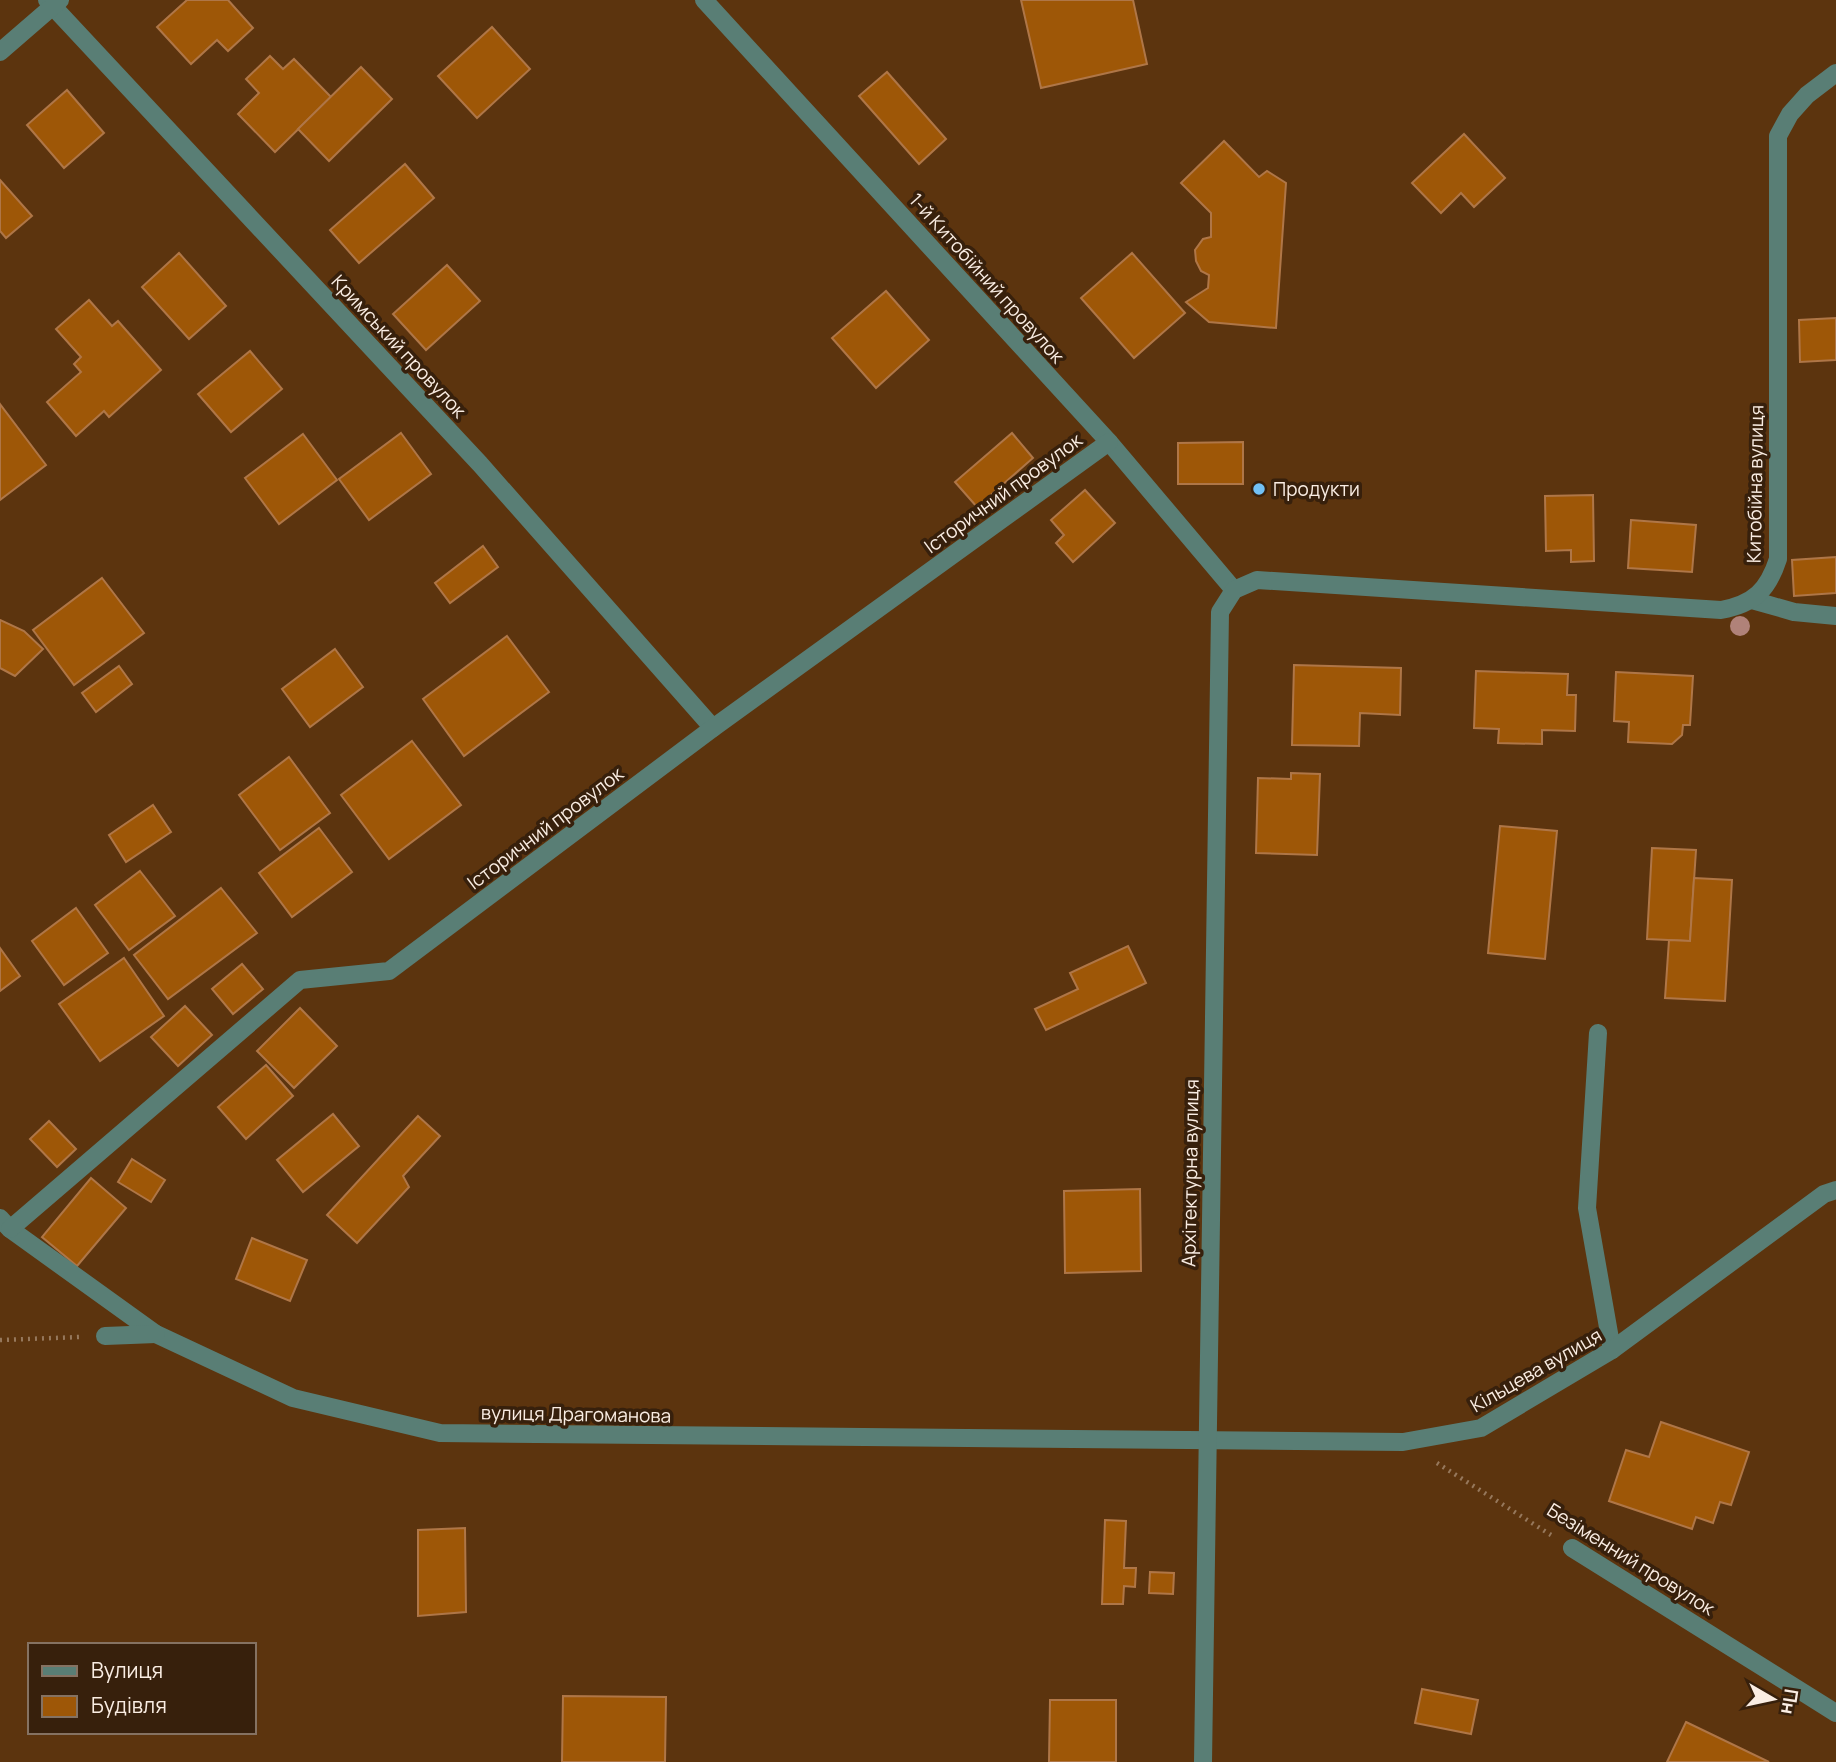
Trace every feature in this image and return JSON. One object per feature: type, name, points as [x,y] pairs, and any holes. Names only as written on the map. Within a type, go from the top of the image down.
[{"type":"street","name":"1-й Китобійний провулок","points":[[704,0],[1109,442],[1234,590]]},
{"type":"street","points":[[0,52],[53,2]]},
{"type":"street","name":"Кримський провулок","points":[[53,2],[480,464],[713,728]]},
{"type":"street","name":"Китобійна вулиця","points":[[1752,600],[1765,589],[1778,559],[1778,136],[1790,114],[1807,95],[1836,73]]},
{"type":"street","name":"Історичний провулок","points":[[5,1224],[300,980],[390,971],[713,728],[1109,442]]},
{"type":"street","points":[[1234,590],[1257,580],[1721,610],[1752,600],[1794,612],[1836,616]]},
{"type":"street","name":"Архітектурна вулиця","points":[[1203,1762],[1219,624],[1220,611],[1234,590]]},
{"type":"street","points":[[1598,1033],[1587,1208],[1612,1350]]},
{"type":"street","name":"Кільцева вулиця","points":[[1208,1441],[1403,1442],[1481,1429],[1612,1350],[1824,1194],[1836,1190]]},
{"type":"street","name":"вулиця Драгоманова","points":[[5,1224],[156,1334],[293,1398],[440,1433],[1208,1441]]},
{"type":"street","points":[[105,1336],[156,1334]]},
{"type":"street","name":"Безіменний провулок","points":[[1573,1548],[1836,1713]]},
{"type":"path","points":[[0,1340],[105,1336]]},
{"type":"path","name":"Безіменний провулок","points":[[1403,1442],[1573,1548]]},
{"type":"building","points":[[187,0],[228,0],[253,28],[228,51],[217,40],[191,64],[157,27]]},
{"type":"building","points":[[1021,0],[1133,0],[1147,64],[1041,88]]},
{"type":"building","points":[[492,27],[530,69],[477,118],[438,76]]},
{"type":"building","points":[[270,56],[283,69],[294,59],[331,97],[275,152],[238,114],[259,93],[246,79]]},
{"type":"building","points":[[361,67],[392,99],[329,161],[298,129]]},
{"type":"building","points":[[887,72],[946,139],[919,164],[859,96]]},
{"type":"building","points":[[67,90],[104,133],[64,168],[27,125]]},
{"type":"building","points":[[1464,134],[1505,178],[1474,207],[1461,193],[1441,213],[1412,183]]},
{"type":"building","points":[[1224,141],[1259,177],[1267,171],[1286,183],[1276,328],[1209,322],[1186,302],[1208,288],[1209,275],[1201,271],[1195,250],[1203,239],[1211,237],[1211,213],[1181,183]]},
{"type":"building","points":[[405,164],[434,198],[359,263],[330,230]]},
{"type":"building","points":[[0,180],[32,216],[6,238],[0,231]]},
{"type":"building","points":[[179,253],[226,306],[189,339],[142,287]]},
{"type":"building","points":[[1132,253],[1185,313],[1134,358],[1081,298]]},
{"type":"building","points":[[447,265],[480,301],[426,350],[393,314]]},
{"type":"building","points":[[886,291],[929,340],[876,388],[832,338]]},
{"type":"building","points":[[89,300],[112,326],[118,321],[161,370],[109,417],[104,411],[76,436],[47,402],[81,372],[74,364],[81,357],[56,329]]},
{"type":"building","points":[[1836,318],[1836,360],[1800,362],[1799,320]]},
{"type":"building","points":[[250,351],[282,389],[231,432],[198,394]]},
{"type":"building","points":[[0,404],[46,465],[0,500]]},
{"type":"building","points":[[401,433],[431,474],[369,520],[339,479]]},
{"type":"building","points":[[1012,433],[1033,458],[977,507],[955,482]]},
{"type":"building","points":[[303,434],[337,480],[279,524],[245,478]]},
{"type":"building","points":[[1243,442],[1243,484],[1178,484],[1178,443]]},
{"type":"building","points":[[1085,490],[1115,523],[1073,562],[1056,543],[1064,535],[1051,520]]},
{"type":"building","points":[[1593,495],[1594,561],[1571,562],[1571,550],[1546,551],[1545,496]]},
{"type":"building","points":[[1631,520],[1696,525],[1692,572],[1628,568]]},
{"type":"building","points":[[483,546],[498,567],[450,603],[435,583]]},
{"type":"building","points":[[1836,557],[1836,593],[1794,596],[1792,560]]},
{"type":"building","points":[[102,578],[144,633],[74,685],[33,630]]},
{"type":"building","points":[[0,620],[24,631],[43,649],[15,676],[0,668]]},
{"type":"building","points":[[507,636],[549,692],[464,756],[423,699]]},
{"type":"building","points":[[335,649],[363,687],[310,727],[282,689]]},
{"type":"building","points":[[1294,665],[1401,668],[1400,715],[1360,713],[1359,746],[1292,745]]},
{"type":"building","points":[[119,666],[132,684],[96,712],[82,693]]},
{"type":"building","points":[[1476,671],[1568,674],[1567,695],[1576,695],[1575,731],[1542,730],[1542,744],[1498,743],[1499,729],[1474,728]]},
{"type":"building","points":[[1616,672],[1693,676],[1690,725],[1683,725],[1682,735],[1672,744],[1628,742],[1629,722],[1614,721]]},
{"type":"building","points":[[412,741],[461,805],[389,859],[341,795]]},
{"type":"building","points":[[289,757],[330,813],[280,850],[239,795]]},
{"type":"building","points":[[1291,773],[1320,774],[1317,855],[1256,853],[1258,778],[1291,779]]},
{"type":"building","points":[[153,805],[171,832],[126,862],[109,835]]},
{"type":"building","points":[[1500,826],[1557,831],[1545,959],[1488,953]]},
{"type":"building","points":[[319,828],[352,872],[292,917],[259,873]]},
{"type":"building","points":[[1652,848],[1696,850],[1690,941],[1647,939]]},
{"type":"building","points":[[140,871],[175,916],[129,950],[95,905]]},
{"type":"building","points":[[1694,878],[1732,880],[1725,1001],[1665,998],[1669,940],[1690,941]]},
{"type":"building","points":[[221,888],[257,933],[168,999],[134,955]]},
{"type":"building","points":[[76,908],[108,953],[64,985],[32,941]]},
{"type":"building","points":[[1128,946],[1146,983],[1046,1030],[1035,1009],[1078,989],[1070,973]]},
{"type":"building","points":[[0,948],[20,976],[0,991]]},
{"type":"building","points":[[124,958],[164,1016],[100,1061],[59,1004]]},
{"type":"building","points":[[242,964],[263,989],[233,1014],[212,989]]},
{"type":"building","points":[[185,1006],[212,1035],[178,1066],[151,1037]]},
{"type":"building","points":[[300,1008],[337,1046],[294,1088],[257,1051]]},
{"type":"building","points":[[266,1065],[293,1096],[246,1139],[218,1107]]},
{"type":"building","points":[[333,1114],[359,1146],[303,1192],[277,1160]]},
{"type":"building","points":[[418,1116],[440,1136],[403,1176],[409,1187],[357,1243],[327,1215]]},
{"type":"building","points":[[49,1121],[76,1149],[57,1167],[30,1139]]},
{"type":"building","points":[[132,1159],[165,1180],[151,1202],[118,1182]]},
{"type":"building","points":[[91,1178],[126,1208],[77,1266],[42,1237]]},
{"type":"building","points":[[1140,1189],[1141,1271],[1065,1273],[1064,1191]]},
{"type":"building","points":[[252,1238],[307,1260],[290,1301],[236,1279]]},
{"type":"building","points":[[1661,1422],[1749,1452],[1731,1505],[1720,1502],[1713,1523],[1696,1517],[1692,1529],[1609,1501],[1626,1450],[1649,1457]]},
{"type":"building","points":[[1105,1520],[1126,1521],[1124,1568],[1136,1568],[1135,1587],[1124,1586],[1123,1604],[1102,1604]]},
{"type":"building","points":[[465,1528],[466,1612],[418,1616],[418,1530]]},
{"type":"building","points":[[1150,1572],[1174,1573],[1173,1594],[1149,1593]]},
{"type":"building","points":[[1422,1689],[1478,1700],[1471,1734],[1415,1723]]},
{"type":"building","points":[[563,1696],[666,1697],[665,1762],[562,1762]]},
{"type":"building","points":[[1050,1700],[1116,1700],[1116,1762],[1049,1762]]},
{"type":"building","points":[[1686,1722],[1769,1762],[1667,1762]]},
{"type":"place","name":"Продукти","points":[[1259,489]]}]
